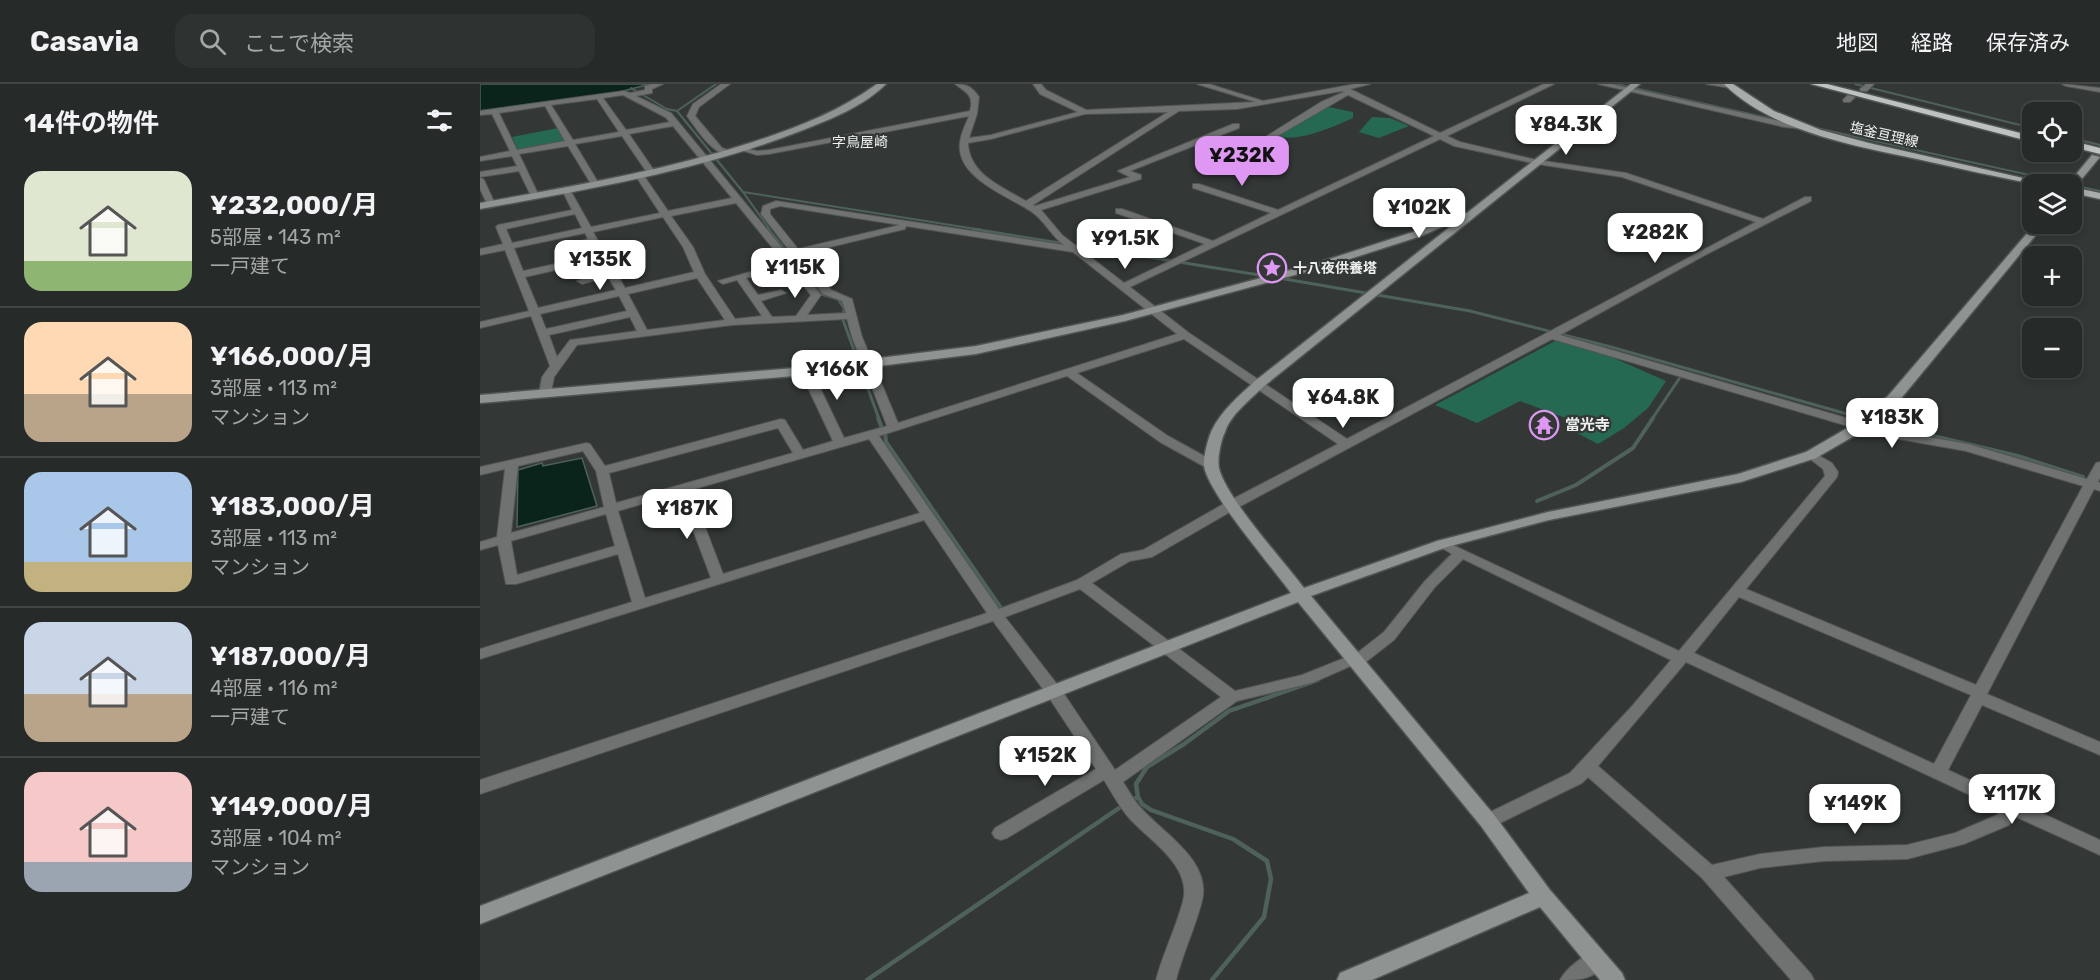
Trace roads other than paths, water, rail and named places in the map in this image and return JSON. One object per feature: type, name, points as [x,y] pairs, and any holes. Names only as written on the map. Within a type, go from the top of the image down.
[{"type":"highway","points":[[1816,84],[2022,136]]},
{"type":"highway","points":[[1832,84],[2022,132]]},
{"type":"highway","points":[[2082,150],[2098,155]]},
{"type":"main road","name":"塩釜亘理線","points":[[1729,85],[1769,111],[1803,127],[1864,146],[2022,179]]},
{"type":"main road","points":[[2082,190],[2100,196]]},
{"type":"street","points":[[633,95],[649,91],[648,88],[659,84]]},
{"type":"street","points":[[724,154],[691,116],[696,106],[726,84]]},
{"type":"street","points":[[480,180],[485,205],[639,175],[706,159],[741,149],[829,116],[882,84]]},
{"type":"street","points":[[960,84],[975,96],[976,106],[964,141],[963,152],[970,165],[1001,192],[1047,219],[1051,229],[1065,242],[1185,335],[1347,444]]},
{"type":"street","points":[[1037,84],[1042,92],[1085,111]]},
{"type":"street","points":[[1201,84],[1268,103]]},
{"type":"street","points":[[964,141],[991,137],[1085,111],[1177,109],[1268,103],[1366,84]]},
{"type":"street","points":[[1124,287],[1550,84]]},
{"type":"street","points":[[1602,84],[1632,87],[1784,125],[1803,127]]},
{"type":"street","points":[[1710,84],[1729,85]]},
{"type":"street","points":[[2067,84],[2100,90]]},
{"type":"street","points":[[1614,980],[1543,896],[1488,821],[1302,596],[1232,505],[1216,480],[1211,465],[1218,432],[1232,410],[1259,384],[1477,208],[1632,87]]},
{"type":"street","points":[[1348,88],[1360,98],[1438,137],[1466,146],[1537,162],[1623,175],[1764,222]]},
{"type":"street","points":[[1271,136],[1348,88]]},
{"type":"street","points":[[480,113],[624,93],[633,95],[668,115],[816,295],[799,319]]},
{"type":"street","points":[[599,96],[651,172]]},
{"type":"street","points":[[1280,101],[1324,104]]},
{"type":"street","points":[[547,104],[595,184]]},
{"type":"street","points":[[1030,207],[1177,109]]},
{"type":"street","points":[[495,111],[535,196]]},
{"type":"street","points":[[741,149],[757,153],[769,152],[973,113]]},
{"type":"street","points":[[480,159],[674,124]]},
{"type":"street","points":[[1030,207],[1138,177],[1122,171],[1236,126]]},
{"type":"street","points":[[2082,174],[2098,155]]},
{"type":"street","points":[[480,176],[521,168]]},
{"type":"street","points":[[639,175],[688,247],[700,274],[732,322]]},
{"type":"street","points":[[1196,186],[1278,213]]},
{"type":"street","points":[[566,190],[644,333]]},
{"type":"street","points":[[480,787],[996,615],[1082,583],[1126,557],[1147,554],[1232,505],[1555,334],[1702,253],[1808,199]]},
{"type":"street","points":[[480,252],[736,200]]},
{"type":"street","points":[[894,428],[861,364],[846,317],[847,299],[827,292],[765,213],[766,208],[779,203],[908,225],[1076,249]]},
{"type":"street","points":[[480,399],[806,371],[986,348],[1061,333],[1285,275],[1379,248],[1477,208]]},
{"type":"street","points":[[1119,211],[1213,244]]},
{"type":"street","points":[[555,365],[501,227],[578,212]]},
{"type":"street","points":[[796,252],[908,225]]},
{"type":"street","points":[[480,915],[1341,579],[1442,544],[1548,516],[1741,478],[1810,455],[1861,426],[1893,399],[2032,234]]},
{"type":"street","points":[[565,247],[593,241]]},
{"type":"street","points":[[520,275],[602,257]]},
{"type":"street","points":[[723,281],[764,271]]},
{"type":"street","points":[[582,281],[611,273]]},
{"type":"street","points":[[480,325],[700,274]]},
{"type":"street","points":[[740,277],[767,316],[764,321]]},
{"type":"street","points":[[755,299],[781,293]]},
{"type":"street","points":[[543,333],[633,313]]},
{"type":"street","points":[[545,393],[548,377],[574,342],[732,322],[846,317]]},
{"type":"street","points":[[1555,334],[1678,374],[1861,426],[1886,433],[1968,448],[2095,486]]},
{"type":"street","points":[[480,546],[894,428],[1185,335]]},
{"type":"street","points":[[806,371],[840,443]]},
{"type":"street","points":[[1070,373],[1164,439],[1211,465]]},
{"type":"street","points":[[602,471],[781,423],[800,455]]},
{"type":"street","points":[[872,434],[996,615],[1054,692],[1134,812],[1184,862],[1192,879],[1193,899],[1172,956],[1166,980]]},
{"type":"street","points":[[480,471],[586,447],[602,471],[640,606]]},
{"type":"street","points":[[1488,821],[1576,778],[1588,766],[1831,477],[1832,472],[1828,466],[1810,455]]},
{"type":"street","points":[[512,464],[504,539],[511,581],[623,548]]},
{"type":"street","points":[[1938,772],[2095,486],[2100,466]]},
{"type":"street","points":[[684,488],[719,581]]},
{"type":"street","points":[[480,654],[928,515]]},
{"type":"street","points":[[1442,544],[1458,556],[1938,772],[2100,848]]},
{"type":"street","points":[[1001,833],[1110,776],[1232,697],[1306,679],[1356,659],[1389,636],[1430,584],[1458,556]]},
{"type":"street","points":[[1082,583],[1232,697]]},
{"type":"street","points":[[1737,591],[2100,749]]},
{"type":"street","points":[[1588,766],[1709,873],[1804,980]]},
{"type":"street","points":[[1709,873],[1760,861],[1813,855],[1907,852],[1958,839],[2003,820],[2011,806]]},
{"type":"street","points":[[1348,980],[1543,896]]},
{"type":"street","points":[[1569,980],[1597,959]]},
{"type":"waterway","points":[[677,111],[716,84]]},
{"type":"waterway","points":[[1616,84],[1768,118]]},
{"type":"waterway","points":[[1855,84],[2022,126]]},
{"type":"waterway","points":[[631,88],[667,109],[677,111]]},
{"type":"waterway","points":[[677,111],[743,192]]},
{"type":"waterway","points":[[1816,128],[2025,174]]},
{"type":"waterway","points":[[2082,140],[2100,145]]},
{"type":"waterway","points":[[2082,187],[2100,191]]},
{"type":"waterway","points":[[743,192],[982,230]]},
{"type":"waterway","points":[[743,192],[770,230]]},
{"type":"waterway","points":[[768,229],[821,294],[838,299],[844,308],[843,320],[879,419]]},
{"type":"waterway","points":[[973,229],[1272,277]]},
{"type":"waterway","points":[[1279,278],[1470,311],[1611,347],[1854,416]]},
{"type":"waterway","points":[[1652,419],[1683,373]]},
{"type":"waterway","points":[[878,418],[882,428]]},
{"type":"waterway","points":[[1537,501],[1576,485],[1633,448],[1653,418]]},
{"type":"waterway","points":[[1891,426],[2018,456],[2083,477]]},
{"type":"waterway","points":[[885,433],[886,442],[1001,608]]},
{"type":"waterway","points":[[1430,577],[1450,557]]},
{"type":"waterway","points":[[1138,797],[1136,784],[1147,767],[1184,744],[1229,711],[1318,680]]},
{"type":"waterway","points":[[1132,800],[1138,797]]},
{"type":"waterway","points":[[1138,797],[1142,804],[1151,810],[1233,839],[1267,861],[1271,879],[1264,917],[1212,980]]},
{"type":"waterway","points":[[867,980],[1122,806]]},
{"type":"tunnel","points":[[2095,157],[2100,151]]},
{"type":"place","name":"十八夜供養塔","points":[[1272,268]]},
{"type":"place","name":"當光寺","points":[[1544,425]]},
{"type":"district","name":"字鳥屋崎","points":[[860,142]]}]
